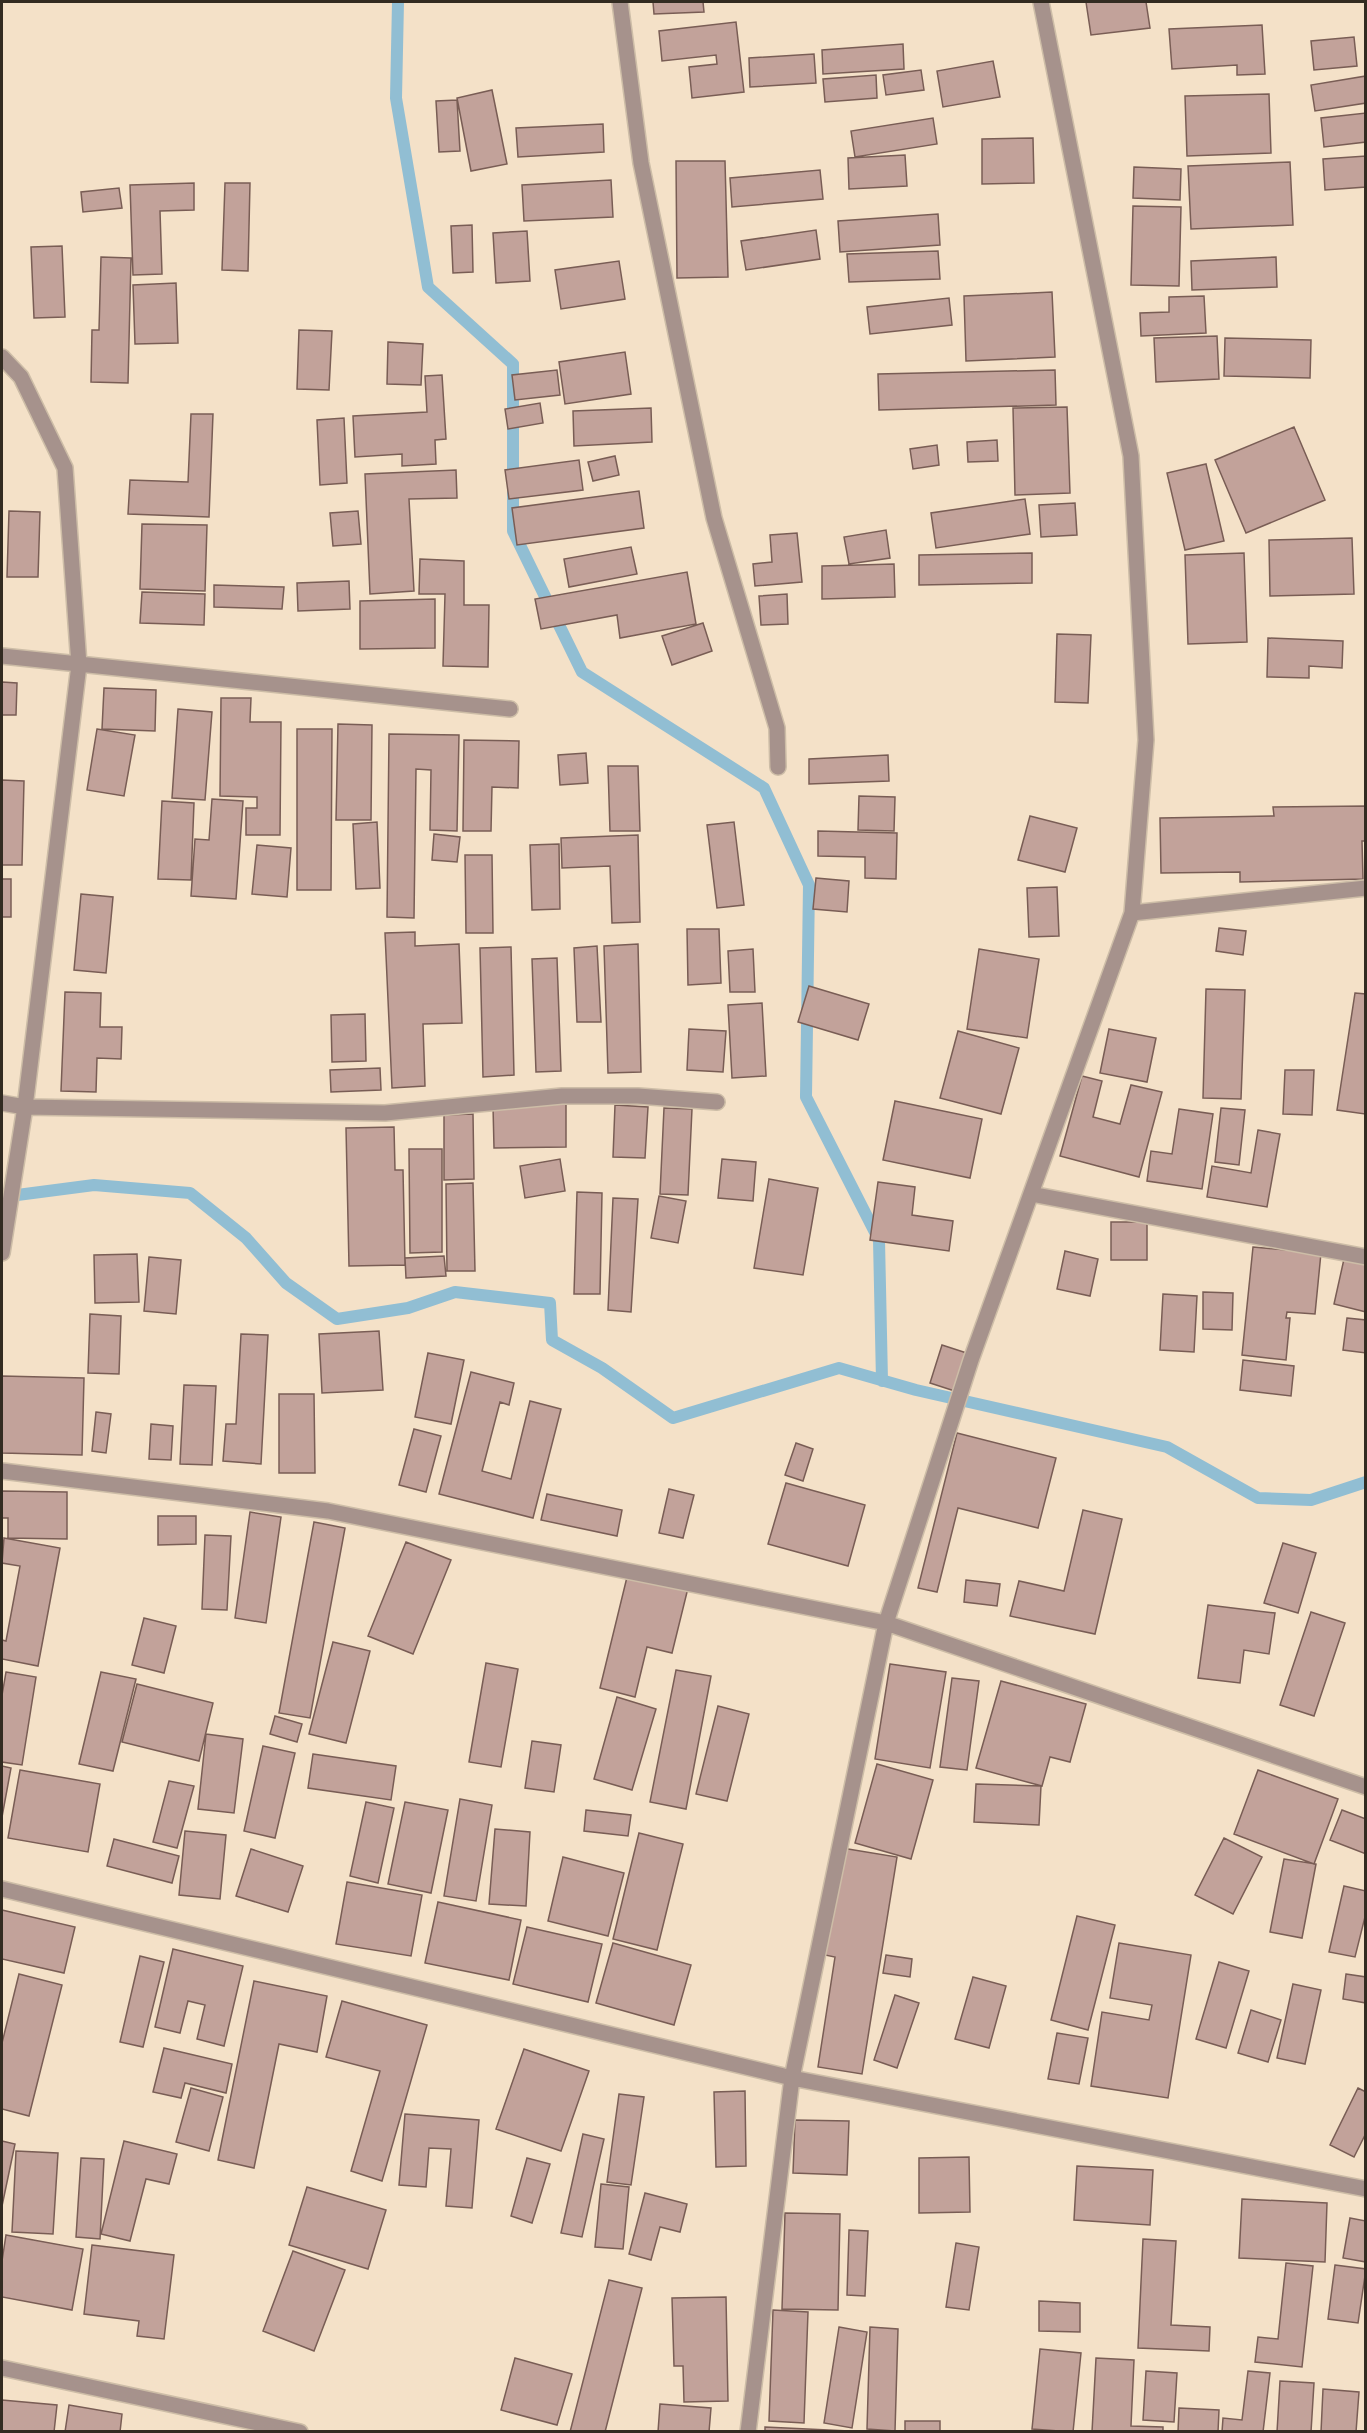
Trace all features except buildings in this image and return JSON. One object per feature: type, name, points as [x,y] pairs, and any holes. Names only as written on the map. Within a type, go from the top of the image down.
[{"type":"street","points":[[620,2],[641,163],[714,518],[777,728],[778,767]]},
{"type":"street","points":[[748,2432],[792,2078],[886,1623],[971,1360],[1132,913],[1146,740],[1131,456],[1041,2]]},
{"type":"street","points":[[2,357],[21,377],[65,468],[80,665],[26,1107],[2,1253]]},
{"type":"street","points":[[2,656],[510,709]]},
{"type":"street","points":[[1132,913],[1365,888]]},
{"type":"street","points":[[2,1103],[26,1107],[385,1113],[562,1096],[638,1096],[717,1102]]},
{"type":"street","points":[[1031,1194],[1365,1257]]},
{"type":"street","points":[[2,1471],[328,1511],[886,1623],[1365,1787]]},
{"type":"street","points":[[2,1889],[792,2078],[1365,2189]]},
{"type":"street","points":[[2,2368],[300,2432]]},
{"type":"waterway","points":[[398,2],[396,98],[428,287],[513,364],[513,531],[582,672],[764,788],[809,885],[806,1097],[879,1240],[882,1381]]},
{"type":"waterway","points":[[2,1197],[94,1185],[190,1193],[246,1238],[286,1283],[337,1319],[408,1308],[455,1292],[550,1303],[552,1340],[602,1368],[673,1418],[839,1368],[916,1390],[1167,1447],[1258,1498],[1311,1500],[1366,1482]]}]
